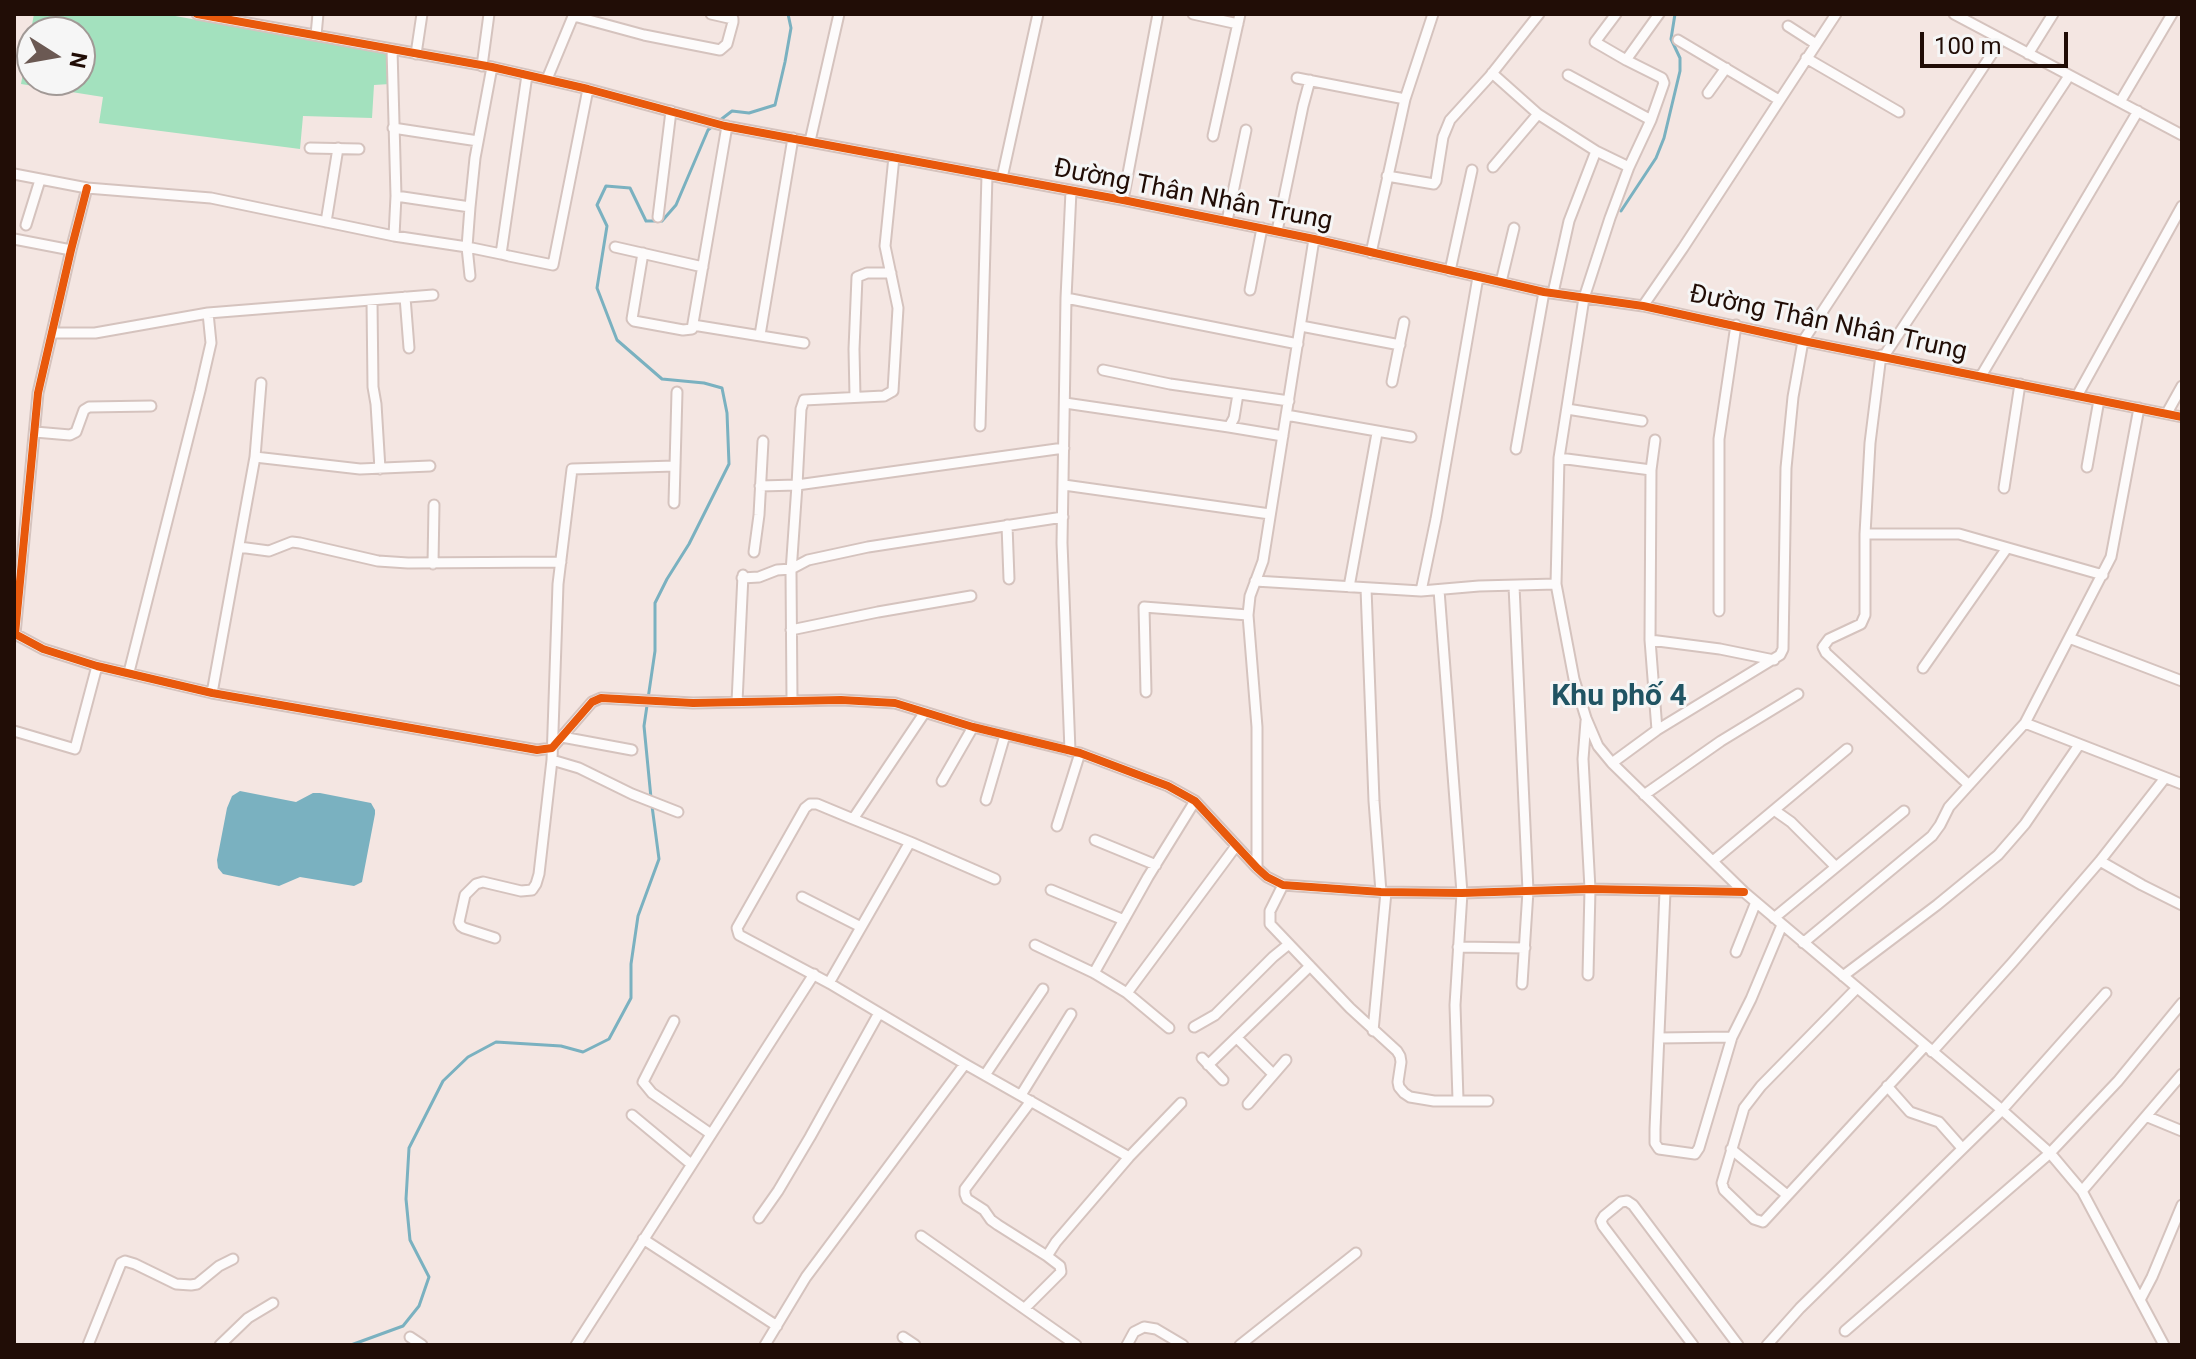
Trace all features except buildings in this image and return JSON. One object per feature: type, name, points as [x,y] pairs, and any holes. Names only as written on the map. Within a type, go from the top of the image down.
[{"type":"street","name":"Đường Thân Nhân Trung","points":[[197,14],[487,66],[726,126],[1123,200],[1548,292],[1643,306],[2182,417]]},
{"type":"street","points":[[316,35],[318,14]]},
{"type":"street","points":[[416,54],[422,14]]},
{"type":"street","points":[[470,276],[467,247],[487,66],[489,14]]},
{"type":"street","points":[[547,79],[574,15],[644,35],[720,50],[727,44],[733,19],[711,14]]},
{"type":"street","points":[[810,141],[839,14]]},
{"type":"street","points":[[1002,178],[1038,14]]},
{"type":"street","points":[[1123,200],[1158,14]]},
{"type":"street","points":[[1193,14],[1239,19],[1213,136]]},
{"type":"street","points":[[1371,253],[1405,99],[1432,14]]},
{"type":"street","points":[[1387,176],[1434,184],[1443,137],[1450,120],[1539,14]]},
{"type":"street","points":[[1616,14],[1595,42],[1664,80],[1651,120],[1610,218],[1584,298],[1559,458],[1556,584],[1574,679],[1586,718],[1598,746],[1612,763],[1744,892],[2050,1153],[2082,1191],[2164,1345]]},
{"type":"street","points":[[1626,60],[1659,14]]},
{"type":"street","points":[[1643,306],[1836,14]]},
{"type":"street","points":[[2028,54],[2053,14]]},
{"type":"street","points":[[2120,102],[2172,14]]},
{"type":"street","points":[[1962,16],[2001,40],[2181,132]]},
{"type":"street","points":[[1788,26],[1816,44]]},
{"type":"street","points":[[1678,40],[1779,100]]},
{"type":"street","points":[[1612,763],[1657,730],[1780,655],[1783,649],[1786,468],[1793,397],[1803,341],[2001,40]]},
{"type":"street","points":[[392,49],[396,196],[394,236]]},
{"type":"street","points":[[1806,58],[1899,112]]},
{"type":"street","points":[[1708,93],[1726,68]]},
{"type":"street","points":[[1492,73],[1538,114],[1596,151],[1629,167]]},
{"type":"street","points":[[501,254],[527,75]]},
{"type":"street","points":[[1568,75],[1651,120]]},
{"type":"street","points":[[1969,785],[1823,649],[1829,639],[1861,624],[1865,615],[1870,443],[1883,356],[2069,76]]},
{"type":"street","points":[[1297,78],[1405,99]]},
{"type":"street","points":[[1277,231],[1310,80]]},
{"type":"street","points":[[14,174],[87,188],[211,198],[553,265],[588,89]]},
{"type":"street","points":[[658,217],[671,111]]},
{"type":"street","points":[[1981,376],[2138,111]]},
{"type":"street","points":[[1493,167],[1538,114]]},
{"type":"street","points":[[643,253],[632,319],[683,330],[692,329],[726,126]]},
{"type":"street","points":[[393,128],[478,141]]},
{"type":"street","points":[[1227,221],[1246,130]]},
{"type":"street","points":[[760,335],[793,138]]},
{"type":"street","points":[[310,148],[359,149]]},
{"type":"street","points":[[326,222],[338,148]]},
{"type":"street","points":[[1516,449],[1548,292],[1569,221],[1596,151]]},
{"type":"street","points":[[792,700],[791,569],[802,403],[807,399],[884,396],[893,391],[898,308],[885,246],[894,157]]},
{"type":"street","points":[[1450,271],[1472,170]]},
{"type":"street","points":[[980,426],[987,175]]},
{"type":"street","points":[[26,225],[40,180]]},
{"type":"street","points":[[87,188],[38,393],[15,634],[43,649],[97,666],[212,693],[537,750],[552,748],[596,700],[872,700],[895,703],[973,727],[1075,752],[1168,786],[1195,801],[1257,868],[1283,885],[1384,892],[1590,889],[1744,892]]},
{"type":"street","points":[[1057,826],[1075,752],[1062,543],[1071,191]]},
{"type":"street","points":[[396,196],[470,207]]},
{"type":"street","points":[[2077,396],[2182,206]]},
{"type":"street","points":[[1250,290],[1262,228]]},
{"type":"street","points":[[1501,282],[1514,228]]},
{"type":"street","points":[[14,239],[71,250]]},
{"type":"street","points":[[1257,868],[1257,727],[1248,615],[1250,596],[1263,561],[1314,239]]},
{"type":"street","points":[[615,247],[703,267]]},
{"type":"street","points":[[855,397],[857,277],[867,273],[891,273]]},
{"type":"street","points":[[1421,591],[1478,277]]},
{"type":"street","points":[[53,333],[95,333],[208,313],[433,295]]},
{"type":"street","points":[[405,297],[409,348]]},
{"type":"street","points":[[1066,298],[1298,344]]},
{"type":"street","points":[[372,301],[373,387],[380,469]]},
{"type":"street","points":[[129,672],[186,454],[211,343],[208,313]]},
{"type":"street","points":[[1392,382],[1404,322]]},
{"type":"street","points":[[693,325],[804,343]]},
{"type":"street","points":[[1719,611],[1719,439],[1736,325]]},
{"type":"street","points":[[1301,326],[1400,345]]},
{"type":"street","points":[[1103,370],[1170,384],[1289,401]]},
{"type":"street","points":[[212,693],[255,457],[261,383]]},
{"type":"street","points":[[2004,488],[2020,384]]},
{"type":"street","points":[[2167,413],[2182,386]]},
{"type":"street","points":[[674,503],[677,392]]},
{"type":"street","points":[[1229,427],[1234,418],[1238,394]]},
{"type":"street","points":[[2087,467],[2099,400]]},
{"type":"street","points":[[1065,403],[1283,436]]},
{"type":"street","points":[[35,432],[70,435],[76,432],[84,410],[89,407],[151,406]]},
{"type":"street","points":[[1803,943],[1932,836],[1949,807],[2025,723],[2111,557],[2139,408]]},
{"type":"street","points":[[1567,409],[1642,421]]},
{"type":"street","points":[[1286,415],[1411,437]]},
{"type":"street","points":[[1349,587],[1377,433]]},
{"type":"street","points":[[1655,440],[1651,470],[1650,640],[1657,730]]},
{"type":"street","points":[[754,552],[763,441]]},
{"type":"street","points":[[760,486],[797,485],[1064,448]]},
{"type":"street","points":[[255,457],[360,469],[430,466]]},
{"type":"street","points":[[1559,458],[1651,470]]},
{"type":"street","points":[[495,938],[461,926],[459,922],[465,895],[483,882],[521,891],[532,890],[536,884],[552,760],[558,584],[572,469],[675,466]]},
{"type":"street","points":[[1064,485],[1270,514]]},
{"type":"street","points":[[433,564],[434,505]]},
{"type":"street","points":[[737,702],[743,575],[759,577],[777,570],[791,569],[799,563],[822,556],[1063,517]]},
{"type":"street","points":[[1007,525],[1009,579]]},
{"type":"street","points":[[1865,534],[1959,534],[2103,575]]},
{"type":"street","points":[[239,547],[269,551],[292,542],[378,561],[433,564],[561,562]]},
{"type":"street","points":[[1923,668],[2007,548]]},
{"type":"street","points":[[1255,581],[1421,591],[1556,584]]},
{"type":"street","points":[[1514,586],[1528,891],[1522,984]]},
{"type":"street","points":[[1366,588],[1374,801],[1384,892],[1373,1031]]},
{"type":"street","points":[[1439,590],[1462,893],[1455,1005],[1458,1100]]},
{"type":"street","points":[[791,630],[971,596]]},
{"type":"street","points":[[1146,692],[1144,607],[1248,615]]},
{"type":"street","points":[[2069,638],[2182,681]]},
{"type":"street","points":[[1650,640],[1774,660]]},
{"type":"street","points":[[14,731],[75,749],[97,666]]},
{"type":"street","points":[[1644,795],[1721,741],[1798,694]]},
{"type":"street","points":[[853,819],[925,712]]},
{"type":"street","points":[[1586,718],[1583,759],[1590,889],[1588,975]]},
{"type":"street","points":[[2025,723],[2182,784]]},
{"type":"street","points":[[942,781],[973,727]]},
{"type":"street","points":[[986,800],[1005,735]]},
{"type":"street","points":[[562,737],[632,750]]},
{"type":"street","points":[[1843,976],[1998,855],[2025,824],[2079,745]]},
{"type":"street","points":[[1713,861],[1847,749]]},
{"type":"street","points":[[552,760],[579,768],[678,812]]},
{"type":"street","points":[[1857,988],[1744,1108],[1722,1183],[1724,1190],[1754,1219],[1763,1222],[1887,1086],[2012,963],[2100,861],[2165,778]]},
{"type":"street","points":[[1094,973],[1195,801]]},
{"type":"street","points":[[995,879],[817,804],[810,804],[737,928],[739,935],[814,974],[1129,1157]]},
{"type":"street","points":[[1774,810],[1791,822],[1836,867]]},
{"type":"street","points":[[1665,891],[1655,1143],[1659,1149],[1695,1154],[1732,1037],[1751,999],[1778,922],[1836,867],[1904,811]]},
{"type":"street","points":[[1095,840],[1156,865]]},
{"type":"street","points":[[829,983],[910,842]]},
{"type":"street","points":[[1127,993],[1236,846]]},
{"type":"street","points":[[2100,861],[2182,905]]},
{"type":"street","points":[[1283,885],[1269,918],[1270,924],[1400,1056],[1398,1082],[1404,1093],[1434,1101],[1488,1101]]},
{"type":"street","points":[[1051,890],[1124,920]]},
{"type":"street","points":[[802,897],[861,927]]},
{"type":"street","points":[[1736,952],[1756,902]]},
{"type":"street","points":[[1194,1027],[1215,1015],[1289,944]]},
{"type":"street","points":[[1035,945],[1094,973],[1127,993],[1169,1028]]},
{"type":"street","points":[[1458,947],[1525,948]]},
{"type":"street","points":[[1223,1080],[1205,1061],[1237,1038],[1310,966]]},
{"type":"street","points":[[576,1345],[814,974]]},
{"type":"street","points":[[985,1075],[1043,989]]},
{"type":"street","points":[[1767,1345],[1800,1308],[2002,1110],[2106,993]]},
{"type":"street","points":[[1845,1331],[2050,1153],[2118,1081],[2182,1003]]},
{"type":"street","points":[[759,1218],[810,1137],[879,1013]]},
{"type":"street","points":[[1021,1095],[1071,1014]]},
{"type":"street","points":[[674,1021],[643,1082],[652,1093],[711,1134]]},
{"type":"street","points":[[1659,1038],[1732,1037]]},
{"type":"street","points":[[1237,1038],[1273,1074]]},
{"type":"street","points":[[1248,1104],[1286,1060]]},
{"type":"street","points":[[765,1345],[806,1277],[965,1064]]},
{"type":"street","points":[[2082,1191],[2182,1074]]},
{"type":"street","points":[[1887,1086],[1910,1112],[1939,1122],[1962,1148]]},
{"type":"street","points":[[1025,1308],[1061,1272],[1060,1266],[991,1220],[984,1210],[967,1199],[965,1189],[1031,1101]]},
{"type":"street","points":[[1047,1256],[1129,1157],[1181,1103]]},
{"type":"street","points":[[632,1115],[691,1164]]},
{"type":"street","points":[[2148,1117],[2182,1131]]},
{"type":"street","points":[[1731,1149],[1787,1195]]},
{"type":"street","points":[[1693,1345],[1603,1226],[1601,1221],[1604,1216],[1621,1202],[1627,1201],[1633,1205],[1738,1345]]},
{"type":"street","points":[[2140,1300],[2182,1205]]},
{"type":"street","points":[[921,1236],[1076,1345]]},
{"type":"street","points":[[643,1239],[777,1326]]},
{"type":"street","points":[[1240,1345],[1356,1253]]},
{"type":"street","points":[[88,1345],[121,1263],[135,1264],[176,1284],[191,1285],[233,1259]]},
{"type":"street","points":[[220,1345],[248,1318],[273,1303]]},
{"type":"street","points":[[1127,1345],[1134,1332],[1144,1327],[1156,1329],[1183,1345]]},
{"type":"street","points":[[410,1337],[422,1345]]},
{"type":"street","points":[[903,1337],[915,1345]]},
{"type":"green space","points":[[34,14],[164,14],[387,54],[390,84],[374,85],[372,118],[303,116],[300,149],[99,123],[103,97],[96,96],[96,16]]},
{"type":"water","points":[[240,791],[296,802],[313,793],[320,793],[371,803],[375,814],[362,882],[354,886],[300,877],[279,886],[223,874],[217,860],[227,808],[232,796]]},
{"type":"waterway","points":[[719,121],[732,111],[749,113],[775,105],[791,28],[788,14]]},
{"type":"waterway","points":[[1621,211],[1656,158],[1664,138],[1680,71],[1680,58],[1671,39],[1675,14]]},
{"type":"waterway","points":[[651,798],[644,726],[655,651],[655,603],[729,464],[727,413],[722,388],[662,379],[617,340],[597,288],[607,226],[597,205],[606,186],[630,188],[646,221],[662,221],[676,205],[708,130],[713,126]]},
{"type":"waterway","points":[[351,1345],[403,1326],[419,1306],[429,1277],[410,1240],[406,1199],[409,1148],[443,1081],[468,1057],[496,1042],[561,1046],[583,1052],[609,1039],[631,998],[631,964],[638,916],[659,859],[652,806]]},
{"type":"cycle path","points":[[197,14],[492,67],[725,126],[1123,200],[1314,239],[1544,292],[1643,306],[2182,417]]},
{"type":"cycle path","points":[[87,188],[38,393],[15,634],[43,649],[97,666],[212,693],[537,750],[552,748],[592,702],[601,698],[693,703],[841,700],[895,703],[973,727],[1080,753],[1168,786],[1195,801],[1257,868],[1283,885],[1381,892],[1590,889],[1744,892]]},
{"type":"district","name":"Khu phố 4","points":[[1619,697]]}]
